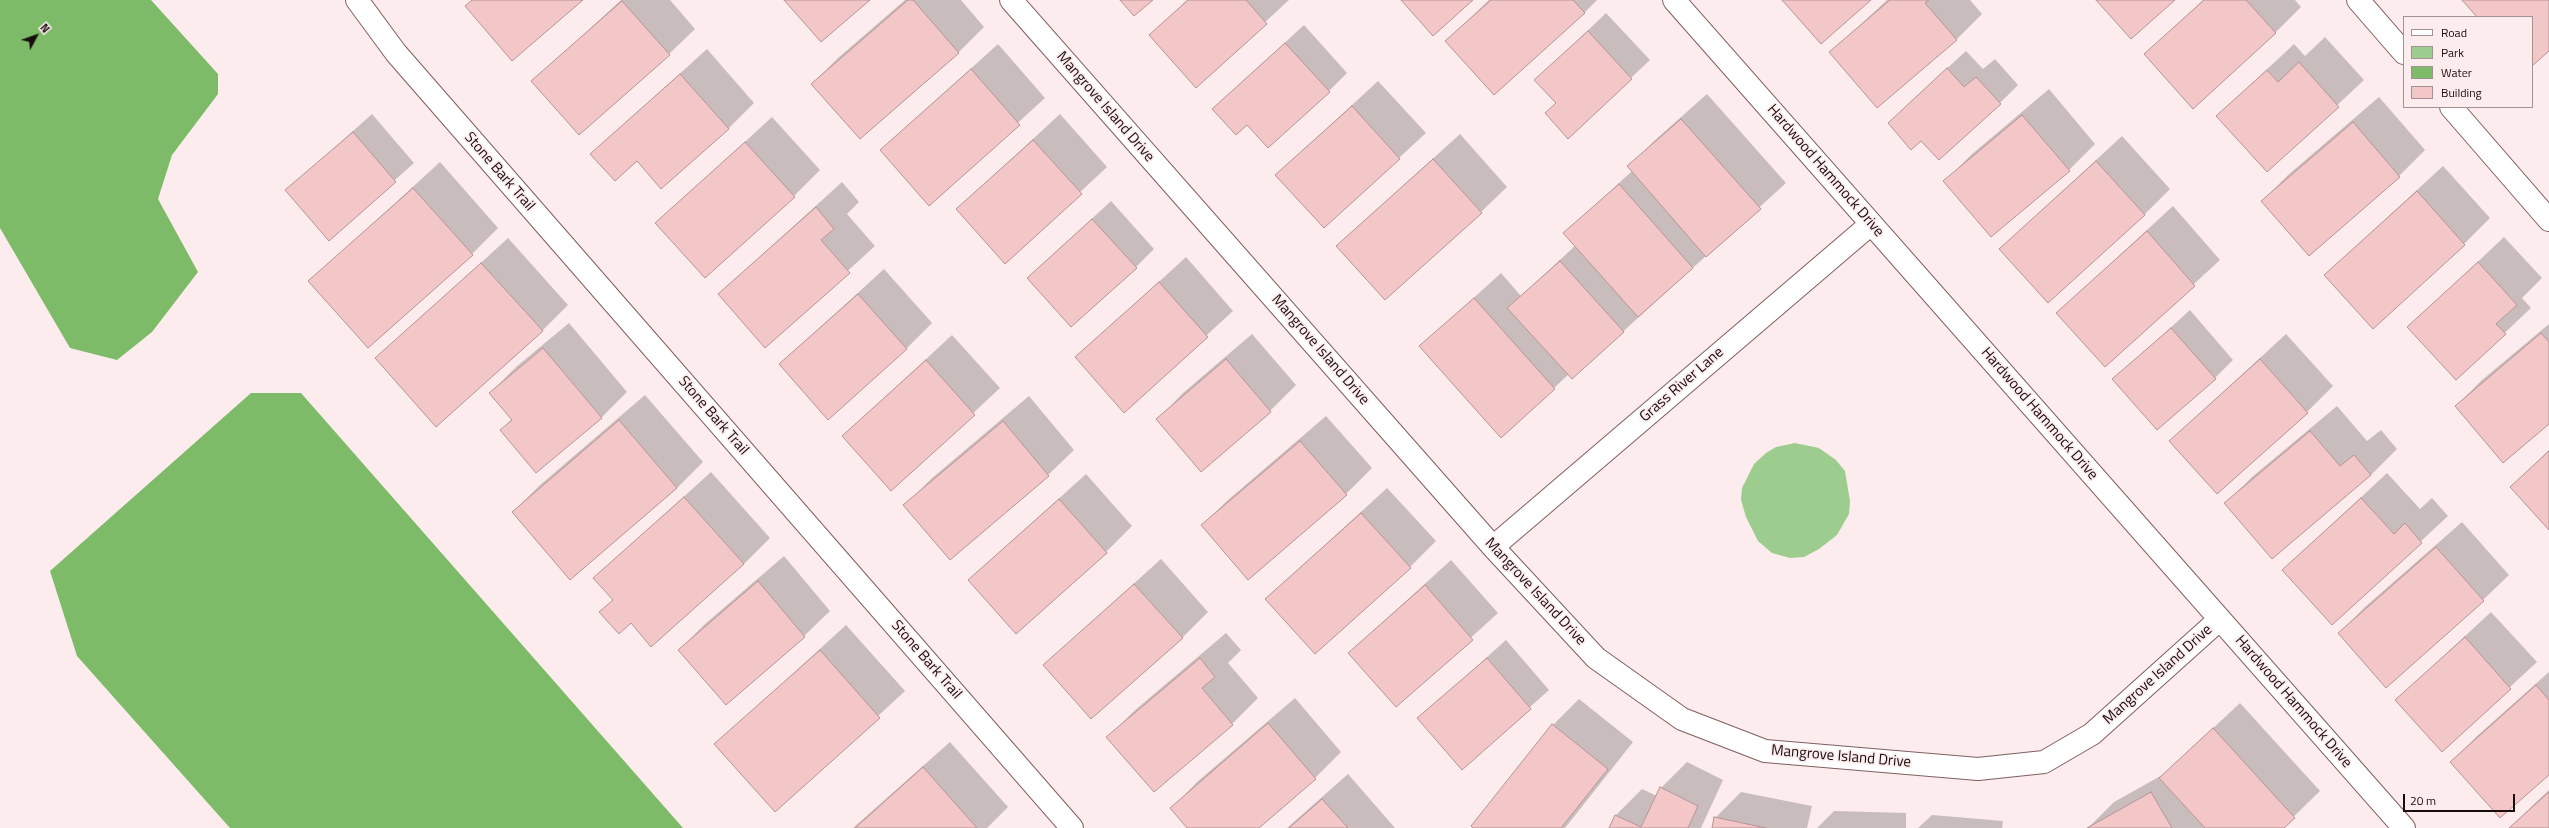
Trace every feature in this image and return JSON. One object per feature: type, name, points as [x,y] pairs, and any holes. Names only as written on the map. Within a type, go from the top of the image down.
[{"type":"street","name":"Stone Bark Trail","points":[[357,0],[396,53],[1072,828]]},
{"type":"street","name":"Mangrove Island Drive","points":[[1011,0],[1493,547],[1596,658],[1682,718],[1764,751],[1978,769],[2044,762],[2092,734],[2220,619]]},
{"type":"street","name":"Hardwood Hammock Drive","points":[[1674,0],[2404,828]]},
{"type":"street","points":[[2358,0],[2403,52]]},
{"type":"street","points":[[2452,108],[2549,220]]},
{"type":"street","name":"Grass River Lane","points":[[1493,547],[1871,224]]},
{"type":"green space","points":[[1795,443],[1819,448],[1836,460],[1845,471],[1850,501],[1849,514],[1837,535],[1819,549],[1804,557],[1790,558],[1772,553],[1758,541],[1746,517],[1741,500],[1742,488],[1754,464],[1766,453],[1776,447]]},
{"type":"water","points":[[0,0],[151,0],[218,74],[218,94],[172,155],[158,199],[198,272],[152,332],[117,360],[70,348],[0,228]]},
{"type":"water","points":[[251,393],[301,393],[683,828],[230,828],[77,656],[50,571]]},
{"type":"building","points":[[472,0],[583,0],[512,61],[465,6]]},
{"type":"building","points":[[784,0],[870,0],[821,42]]},
{"type":"building","points":[[908,0],[913,0],[959,53],[860,139],[811,84]]},
{"type":"building","points":[[1120,0],[1153,0],[1134,16]]},
{"type":"building","points":[[1188,0],[1246,0],[1267,24],[1196,88],[1149,35]]},
{"type":"building","points":[[1401,0],[1473,0],[1433,36]]},
{"type":"building","points":[[1491,0],[1573,0],[1585,13],[1494,95],[1445,41]]},
{"type":"building","points":[[1782,0],[1871,0],[1821,44]]},
{"type":"building","points":[[1890,0],[1929,0],[1925,3],[1957,40],[1877,108],[1829,52]]},
{"type":"building","points":[[2096,0],[2175,0],[2131,39]]},
{"type":"building","points":[[2204,0],[2246,0],[2276,33],[2193,109],[2144,54]]},
{"type":"building","points":[[2462,0],[2549,0],[2549,51],[2533,65],[2533,16],[2476,16]]},
{"type":"building","points":[[622,1],[670,55],[579,135],[531,81]]},
{"type":"building","points":[[1588,31],[1632,79],[1568,139],[1545,113],[1556,103],[1534,80]]},
{"type":"building","points":[[1285,43],[1330,92],[1268,148],[1247,125],[1236,135],[1212,109]]},
{"type":"building","points":[[2299,62],[2339,107],[2267,172],[2216,116],[2267,70],[2278,82]]},
{"type":"building","points":[[1947,68],[1964,87],[1976,77],[2001,104],[1939,160],[1921,141],[1911,150],[1888,123]]},
{"type":"building","points":[[971,69],[1020,125],[929,206],[880,150]]},
{"type":"building","points":[[680,74],[729,129],[661,189],[637,161],[615,181],[590,154]]},
{"type":"building","points":[[1352,106],[1400,159],[1324,228],[1275,175]]},
{"type":"building","points":[[2022,115],[2070,171],[1991,237],[1943,181]]},
{"type":"building","points":[[1681,119],[1761,209],[1706,257],[1627,166]]},
{"type":"building","points":[[2353,122],[2400,177],[2309,256],[2261,201]]},
{"type":"building","points":[[353,132],[396,182],[329,241],[285,190]]},
{"type":"building","points":[[1033,140],[1082,194],[1005,264],[956,209]]},
{"type":"building","points":[[745,142],[795,197],[705,278],[655,223]]},
{"type":"building","points":[[1433,159],[1482,213],[1385,300],[1336,246]]},
{"type":"building","points":[[2096,161],[2145,215],[2048,303],[1999,249]]},
{"type":"building","points":[[1619,184],[1693,268],[1638,317],[1563,233]]},
{"type":"building","points":[[413,188],[473,255],[368,348],[308,281]]},
{"type":"building","points":[[2417,191],[2465,245],[2373,329],[2324,275]]},
{"type":"building","points":[[816,207],[834,229],[821,240],[850,273],[765,348],[718,294]]},
{"type":"building","points":[[1092,219],[1137,268],[1071,327],[1027,278]]},
{"type":"building","points":[[2147,231],[2195,286],[2105,367],[2056,313]]},
{"type":"building","points":[[1560,261],[1624,332],[1572,379],[1507,308]]},
{"type":"building","points":[[2478,262],[2517,305],[2496,324],[2506,334],[2456,380],[2407,327]]},
{"type":"building","points":[[481,263],[543,331],[436,427],[375,358]]},
{"type":"building","points":[[1159,282],[1208,337],[1124,413],[1075,357]]},
{"type":"building","points":[[858,294],[907,349],[828,420],[779,364]]},
{"type":"building","points":[[1474,298],[1555,389],[1501,438],[1419,346]]},
{"type":"building","points":[[2171,328],[2216,379],[2157,430],[2112,379]]},
{"type":"building","points":[[2541,333],[2549,342],[2549,424],[2503,463],[2455,406]]},
{"type":"building","points":[[543,348],[602,418],[536,473],[500,430],[512,420],[489,393]]},
{"type":"building","points":[[1226,359],[1271,412],[1201,472],[1156,419]]},
{"type":"building","points":[[2260,359],[2308,413],[2217,494],[2169,441]]},
{"type":"building","points":[[926,360],[975,415],[891,491],[842,436]]},
{"type":"building","points":[[619,420],[677,488],[570,580],[512,512]]},
{"type":"building","points":[[1003,421],[1049,476],[950,560],[903,505]]},
{"type":"building","points":[[2310,431],[2340,466],[2354,455],[2371,475],[2272,559],[2224,503]]},
{"type":"building","points":[[1300,441],[1347,495],[1248,580],[1201,525]]},
{"type":"building","points":[[2549,451],[2549,530],[2510,487]]},
{"type":"building","points":[[684,497],[744,564],[651,647],[631,623],[619,634],[599,612],[613,600],[593,578]]},
{"type":"building","points":[[2361,498],[2394,534],[2405,523],[2422,543],[2332,625],[2282,570]]},
{"type":"building","points":[[1059,499],[1107,553],[1016,634],[968,580]]},
{"type":"building","points":[[1361,513],[1411,568],[1315,654],[1265,599]]},
{"type":"building","points":[[2436,547],[2484,601],[2386,688],[2338,633]]},
{"type":"building","points":[[758,581],[805,637],[726,705],[678,650]]},
{"type":"building","points":[[1134,584],[1183,638],[1091,719],[1043,665]]},
{"type":"building","points":[[1425,585],[1473,640],[1396,707],[1348,653]]},
{"type":"building","points":[[2465,637],[2511,689],[2442,752],[2395,700]]},
{"type":"building","points":[[820,650],[880,718],[775,812],[714,744]]},
{"type":"building","points":[[1200,658],[1215,677],[1202,688],[1233,725],[1154,792],[1106,737]]},
{"type":"building","points":[[1487,658],[1531,709],[1462,770],[1417,718]]},
{"type":"building","points":[[2536,685],[2549,700],[2549,775],[2500,818],[2450,762]]},
{"type":"building","points":[[1268,723],[1316,779],[1259,828],[1187,828],[1170,808]]},
{"type":"building","points":[[1552,724],[1608,769],[1561,828],[1473,828],[1471,826]]},
{"type":"building","points":[[2213,728],[2295,818],[2284,828],[2205,828],[2159,778]]},
{"type":"building","points":[[923,767],[977,828],[855,828]]},
{"type":"building","points":[[1660,787],[1698,806],[1688,828],[1609,828],[1615,815],[1641,827]]},
{"type":"building","points":[[2151,792],[2172,828],[2087,828]]},
{"type":"building","points":[[2549,792],[2549,828],[2509,828]]},
{"type":"building","points":[[1322,799],[1348,828],[1289,828]]},
{"type":"building","points":[[1714,817],[1766,828],[1712,828]]}]
